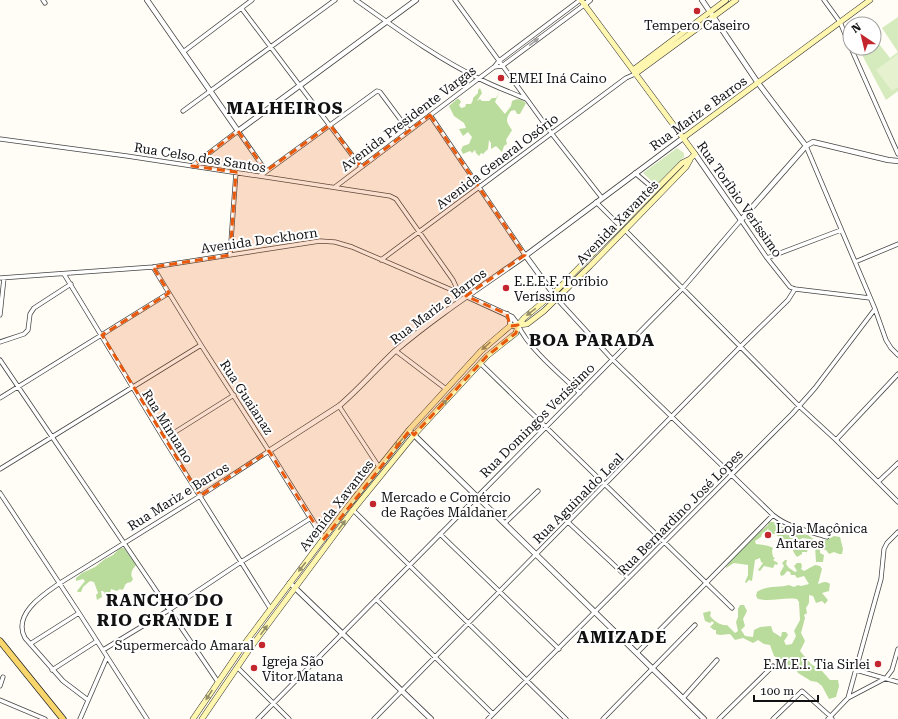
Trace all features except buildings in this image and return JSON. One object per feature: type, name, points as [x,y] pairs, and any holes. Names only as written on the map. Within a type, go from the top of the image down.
[{"type":"main road","name":"Avenida General Osório","points":[[634,72],[726,0]]},
{"type":"main road","name":"Avenida General Osório","points":[[687,32],[713,17],[736,0]]},
{"type":"main road","name":"Rua Mariz e Barros","points":[[683,138],[870,0]]},
{"type":"main road","name":"Rua Toríbio Veríssimo","points":[[582,2],[695,154]]},
{"type":"main road","name":"Avenida Xavantes","points":[[202,719],[237,668],[353,510],[414,435],[480,363],[516,333],[518,326],[524,318],[554,293],[682,163],[690,159],[695,154]]},
{"type":"main road","name":"Avenida Xavantes","points":[[193,719],[270,608],[379,467],[446,389],[481,351],[510,326],[527,324],[556,300],[686,167],[690,159]]},
{"type":"main road","points":[[0,641],[63,719]]},
{"type":"street","points":[[147,0],[266,171]]},
{"type":"street","points":[[183,52],[252,0]]},
{"type":"street","points":[[183,111],[335,0]]},
{"type":"street","points":[[356,0],[431,51],[479,79],[527,99]]},
{"type":"street","points":[[192,166],[416,0]]},
{"type":"street","points":[[455,0],[552,134],[602,198]]},
{"type":"street","name":"Avenida Presidente Vargas","points":[[335,187],[479,79],[499,61],[582,2],[590,0]]},
{"type":"street","points":[[702,0],[758,82],[806,146],[875,309],[886,340],[898,355]]},
{"type":"street","points":[[824,0],[842,27]]},
{"type":"street","name":"Avenida Presidente Vargas","points":[[494,67],[502,66],[582,2]]},
{"type":"street","points":[[242,9],[361,168]]},
{"type":"street","points":[[855,56],[898,154]]},
{"type":"street","name":"Avenida General Osório","points":[[381,260],[634,72]]},
{"type":"street","points":[[260,176],[377,91],[380,92],[409,131]]},
{"type":"street","points":[[430,116],[525,255],[554,293],[556,300],[612,359],[781,522],[827,537]]},
{"type":"street","name":"Rua Mariz e Barros","points":[[30,644],[23,634],[22,626],[31,605],[40,597],[339,406],[396,351],[466,296],[525,255],[683,138]]},
{"type":"street","name":"Rua Celso dos Santos","points":[[0,139],[236,172],[390,196],[396,199],[419,232]]},
{"type":"street","points":[[806,146],[816,142],[888,160],[898,161]]},
{"type":"street","name":"Rua Domingos Veríssimo","points":[[258,719],[682,289],[806,146]]},
{"type":"street","name":"Rua Toríbio Veríssimo","points":[[695,154],[767,258],[787,283],[795,289]]},
{"type":"street","points":[[230,256],[236,172]]},
{"type":"street","points":[[635,173],[655,190]]},
{"type":"street","points":[[596,202],[620,226]]},
{"type":"street","points":[[625,230],[799,406],[836,440],[898,502]]},
{"type":"street","points":[[767,258],[842,230]]},
{"type":"street","points":[[419,232],[453,280],[459,293]]},
{"type":"street","name":"Avenida Dockhorn","points":[[2,278],[153,267],[320,241],[335,242],[352,247],[507,314],[512,317],[518,326]]},
{"type":"street","points":[[855,262],[898,244]]},
{"type":"street","name":"Rua Guaianaz","points":[[153,267],[201,346],[234,395],[324,539]]},
{"type":"street","name":"Rua Minuano","points":[[64,274],[102,335],[132,388],[270,608]]},
{"type":"street","points":[[0,315],[2,278]]},
{"type":"street","points":[[0,342],[24,334],[28,330],[30,314],[34,308],[71,284]]},
{"type":"street","points":[[795,289],[870,298]]},
{"type":"street","name":"Rua Aguinaldo Leal","points":[[374,719],[434,656],[501,591],[788,300],[795,289]]},
{"type":"street","points":[[0,398],[169,293]]},
{"type":"street","name":"Rua Bernardino José Lopes","points":[[488,719],[799,406],[875,309]]},
{"type":"street","points":[[507,314],[510,319],[510,326]]},
{"type":"street","points":[[518,326],[537,352],[580,393]]},
{"type":"street","points":[[0,469],[201,346]]},
{"type":"street","points":[[396,351],[446,389]]},
{"type":"street","points":[[0,360],[123,544],[218,682]]},
{"type":"street","points":[[480,363],[732,608]]},
{"type":"street","points":[[836,440],[898,374]]},
{"type":"street","points":[[164,439],[234,395]]},
{"type":"street","points":[[339,406],[379,467]]},
{"type":"street","points":[[410,430],[476,497],[505,523],[704,719]]},
{"type":"street","points":[[878,482],[898,463]]},
{"type":"street","points":[[505,523],[538,491]]},
{"type":"street","points":[[0,493],[60,583],[147,719]]},
{"type":"street","points":[[353,510],[566,719]]},
{"type":"street","points":[[637,653],[773,515]]},
{"type":"street","points":[[103,650],[169,610],[311,518]]},
{"type":"street","points":[[568,522],[628,578]]},
{"type":"street","points":[[848,698],[881,579],[884,549],[898,532]]},
{"type":"street","points":[[440,534],[501,591],[559,649]]},
{"type":"street","points":[[290,583],[431,719]]},
{"type":"street","points":[[376,599],[493,714]]},
{"type":"street","points":[[79,613],[30,644],[52,670],[68,685],[88,700]]},
{"type":"street","points":[[603,719],[695,625]]},
{"type":"street","points":[[52,670],[97,641]]},
{"type":"street","points":[[774,719],[802,692],[830,718],[848,698],[886,678],[894,663],[898,649]]},
{"type":"street","points":[[80,719],[107,657]]},
{"type":"street","points":[[683,698],[717,660]]},
{"type":"street","points":[[719,719],[773,666]]},
{"type":"street","points":[[237,668],[289,719]]},
{"type":"street","points":[[856,670],[898,682]]},
{"type":"street","points":[[0,686],[3,678]]},
{"type":"street","points":[[0,700],[44,719]]},
{"type":"highlighted area","points":[[430,115],[525,255],[466,296],[507,314],[510,326],[518,325],[516,333],[487,356],[414,435],[410,430],[324,539],[269,451],[200,496],[102,335],[169,293],[153,267],[230,255],[236,172],[192,166],[238,131],[266,171],[330,125],[361,167]]},
{"type":"green space","points":[[898,17],[898,52],[882,28]]},
{"type":"green space","points":[[882,48],[890,58],[898,52],[898,91],[886,100],[863,56],[882,56]]},
{"type":"green space","points":[[898,54],[898,87],[892,91],[876,70]]},
{"type":"green space","points":[[480,88],[482,93],[477,101],[480,99],[482,101],[489,101],[492,98],[496,98],[499,93],[495,102],[505,114],[511,106],[512,101],[519,99],[526,103],[520,114],[517,114],[515,110],[511,111],[507,118],[507,123],[512,130],[506,140],[507,144],[504,146],[502,152],[496,146],[491,149],[491,143],[489,140],[488,149],[483,154],[481,153],[479,156],[475,150],[472,153],[470,151],[463,154],[461,150],[463,146],[469,144],[472,137],[468,132],[463,136],[459,129],[466,128],[464,123],[454,116],[449,106],[457,99],[461,102],[459,105],[461,108],[465,107],[466,104],[471,104]]},
{"type":"green space","points":[[677,148],[684,153],[684,157],[656,185],[643,173]]},
{"type":"green space","points":[[769,522],[774,522],[776,525],[808,535],[817,542],[834,536],[840,537],[843,549],[842,554],[834,552],[829,554],[826,550],[820,548],[820,553],[824,555],[823,562],[816,562],[815,546],[810,539],[802,538],[798,546],[800,546],[804,541],[807,541],[807,552],[802,552],[802,554],[797,557],[793,551],[795,537],[787,542],[782,541],[776,534],[769,533],[768,528],[766,534],[763,532],[761,537],[755,541],[756,544],[773,548],[773,557],[775,558],[773,560],[778,563],[777,565],[775,564],[773,568],[764,566],[760,571],[758,570],[763,563],[761,562],[760,558],[755,560],[752,581],[749,580],[746,583],[748,565],[734,563],[726,567],[749,540],[768,525]]},
{"type":"green space","points":[[120,548],[124,548],[136,565],[132,571],[131,575],[133,579],[131,582],[127,583],[122,590],[120,589],[117,591],[111,589],[110,594],[106,595],[103,591],[101,591],[102,597],[97,600],[96,595],[98,593],[94,582],[90,581],[83,587],[81,592],[78,592],[77,591],[85,581],[83,579],[76,581],[76,578],[113,555]]},
{"type":"green space","points":[[787,560],[786,564],[789,568],[795,572],[797,571],[794,566],[797,563],[801,563],[801,569],[804,571],[815,565],[820,566],[822,569],[818,584],[825,582],[830,584],[829,591],[822,593],[828,600],[825,604],[822,601],[816,603],[813,596],[809,595],[809,603],[806,608],[807,613],[804,615],[805,618],[801,633],[805,641],[800,651],[811,664],[822,671],[830,680],[838,680],[839,686],[836,697],[829,699],[822,686],[817,682],[811,681],[798,673],[794,666],[787,665],[785,663],[787,660],[779,659],[774,656],[770,645],[764,644],[758,640],[753,643],[743,638],[735,640],[730,634],[716,634],[716,630],[710,627],[714,623],[712,621],[710,623],[705,621],[703,613],[710,611],[710,616],[714,620],[720,624],[727,625],[735,633],[738,631],[736,622],[738,617],[738,609],[740,605],[744,605],[747,611],[743,619],[745,626],[741,630],[745,636],[753,637],[754,630],[760,627],[771,626],[773,632],[781,637],[782,632],[786,632],[788,635],[784,641],[786,645],[792,644],[796,636],[794,631],[800,620],[799,602],[797,599],[763,600],[758,599],[756,596],[757,592],[764,588],[789,585],[794,587],[809,584],[804,576],[797,578],[795,575],[791,575],[790,572],[787,571],[781,576],[780,573],[784,566],[782,563]]},
{"type":"place","name":"Tempero Caseiro","points":[[697,11]]},
{"type":"place","name":"EMEI Iná Caino","points":[[501,78]]},
{"type":"place","name":"E.E.E.F. Toríbio Veríssimo","points":[[506,288]]},
{"type":"place","name":"Mercado e Comércio de Rações Maldaner","points":[[373,504]]},
{"type":"place","name":"Loja Maçônica Antares","points":[[768,535]]},
{"type":"place","name":"Supermercado Amaral","points":[[262,645]]},
{"type":"place","name":"E.M.E.I. Tia Sirlei","points":[[878,664]]},
{"type":"place","name":"Igreja São Vitor Matana","points":[[254,668]]},
{"type":"district","name":"MALHEIROS","points":[[285,108]]},
{"type":"district","name":"BOA PARADA","points":[[592,340]]},
{"type":"district","name":"RANCHO DO RIO GRANDE I","points":[[165,610]]},
{"type":"district","name":"AMIZADE","points":[[622,637]]}]
